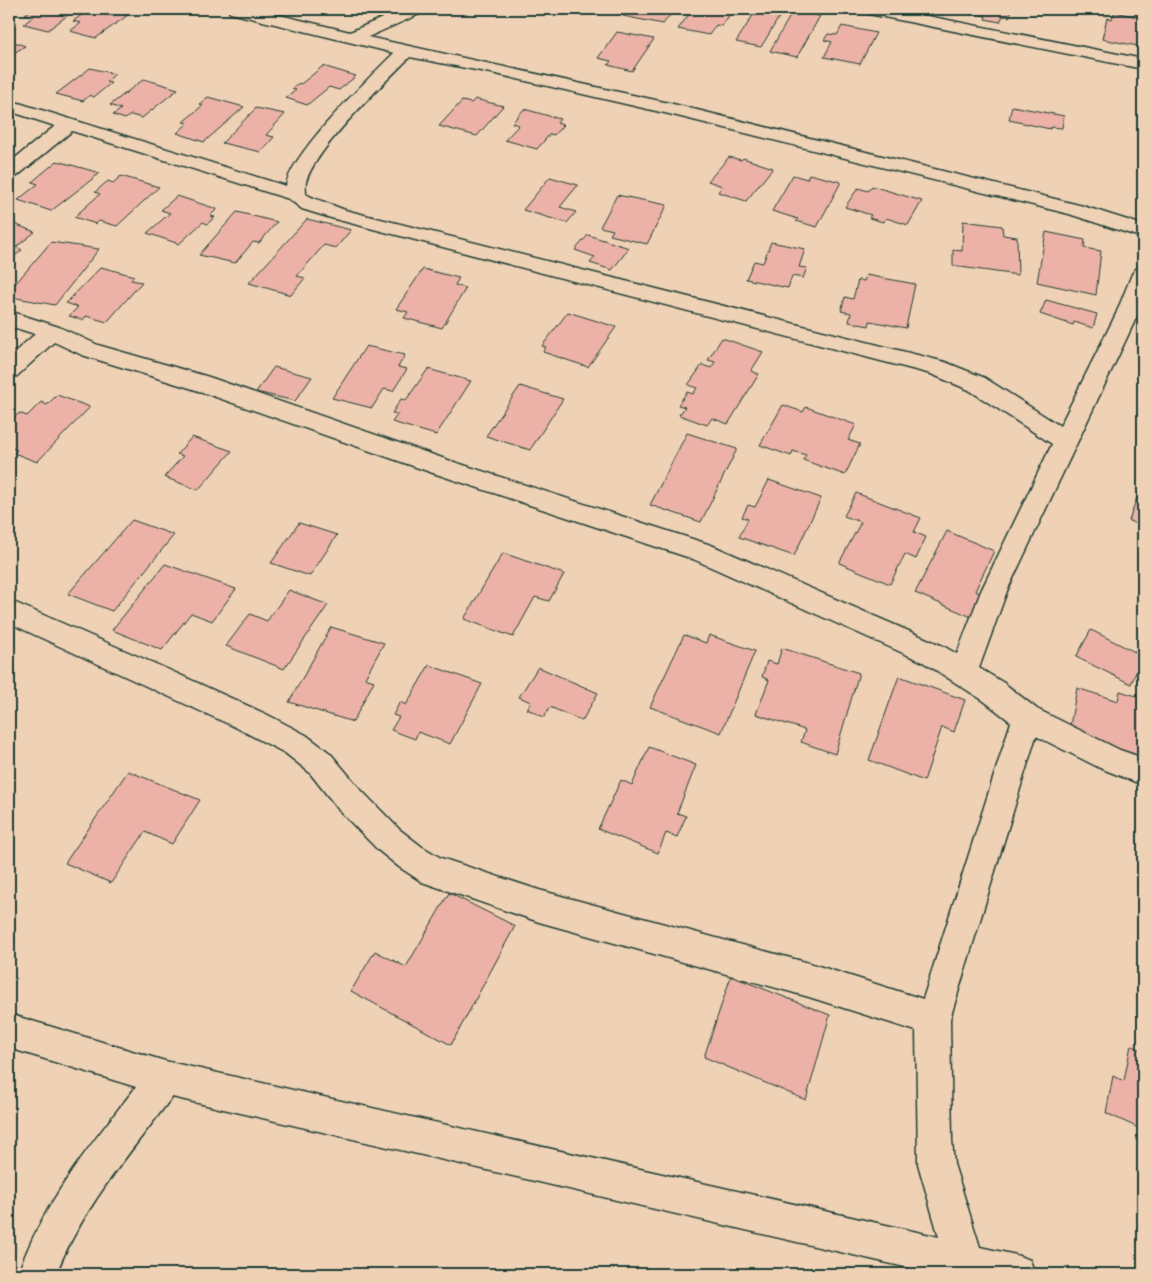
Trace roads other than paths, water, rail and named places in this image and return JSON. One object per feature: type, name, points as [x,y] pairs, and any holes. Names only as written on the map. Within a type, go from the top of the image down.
[{"type":"street","points":[[236,9],[406,51],[669,109],[1076,210],[1143,232]]},
{"type":"street","points":[[352,37],[416,9]]},
{"type":"street","points":[[869,9],[1143,64]]},
{"type":"street","points":[[296,195],[295,190],[299,176],[322,142],[362,96],[406,51]]},
{"type":"street","points":[[9,105],[296,195],[301,200],[316,207],[338,214],[937,368],[977,384],[1065,441]]},
{"type":"street","points":[[9,173],[70,124]]},
{"type":"street","points":[[964,672],[994,591],[1128,314],[1143,274]]},
{"type":"street","points":[[9,318],[50,332],[90,350],[201,383],[457,472],[673,541],[792,590],[933,654],[994,692],[1027,718],[1110,759],[1143,772]]},
{"type":"street","points":[[9,370],[50,332]]},
{"type":"street","points":[[9,611],[118,658],[262,727],[306,751],[328,771],[382,835],[418,864],[433,871],[539,906],[809,980],[933,1019]]},
{"type":"street","points":[[965,1261],[936,1164],[934,1140],[933,1019],[1027,718]]},
{"type":"street","points":[[9,1031],[165,1078],[1016,1274]]},
{"type":"street","points":[[37,1274],[44,1255],[61,1222],[86,1184],[165,1078]]}]
